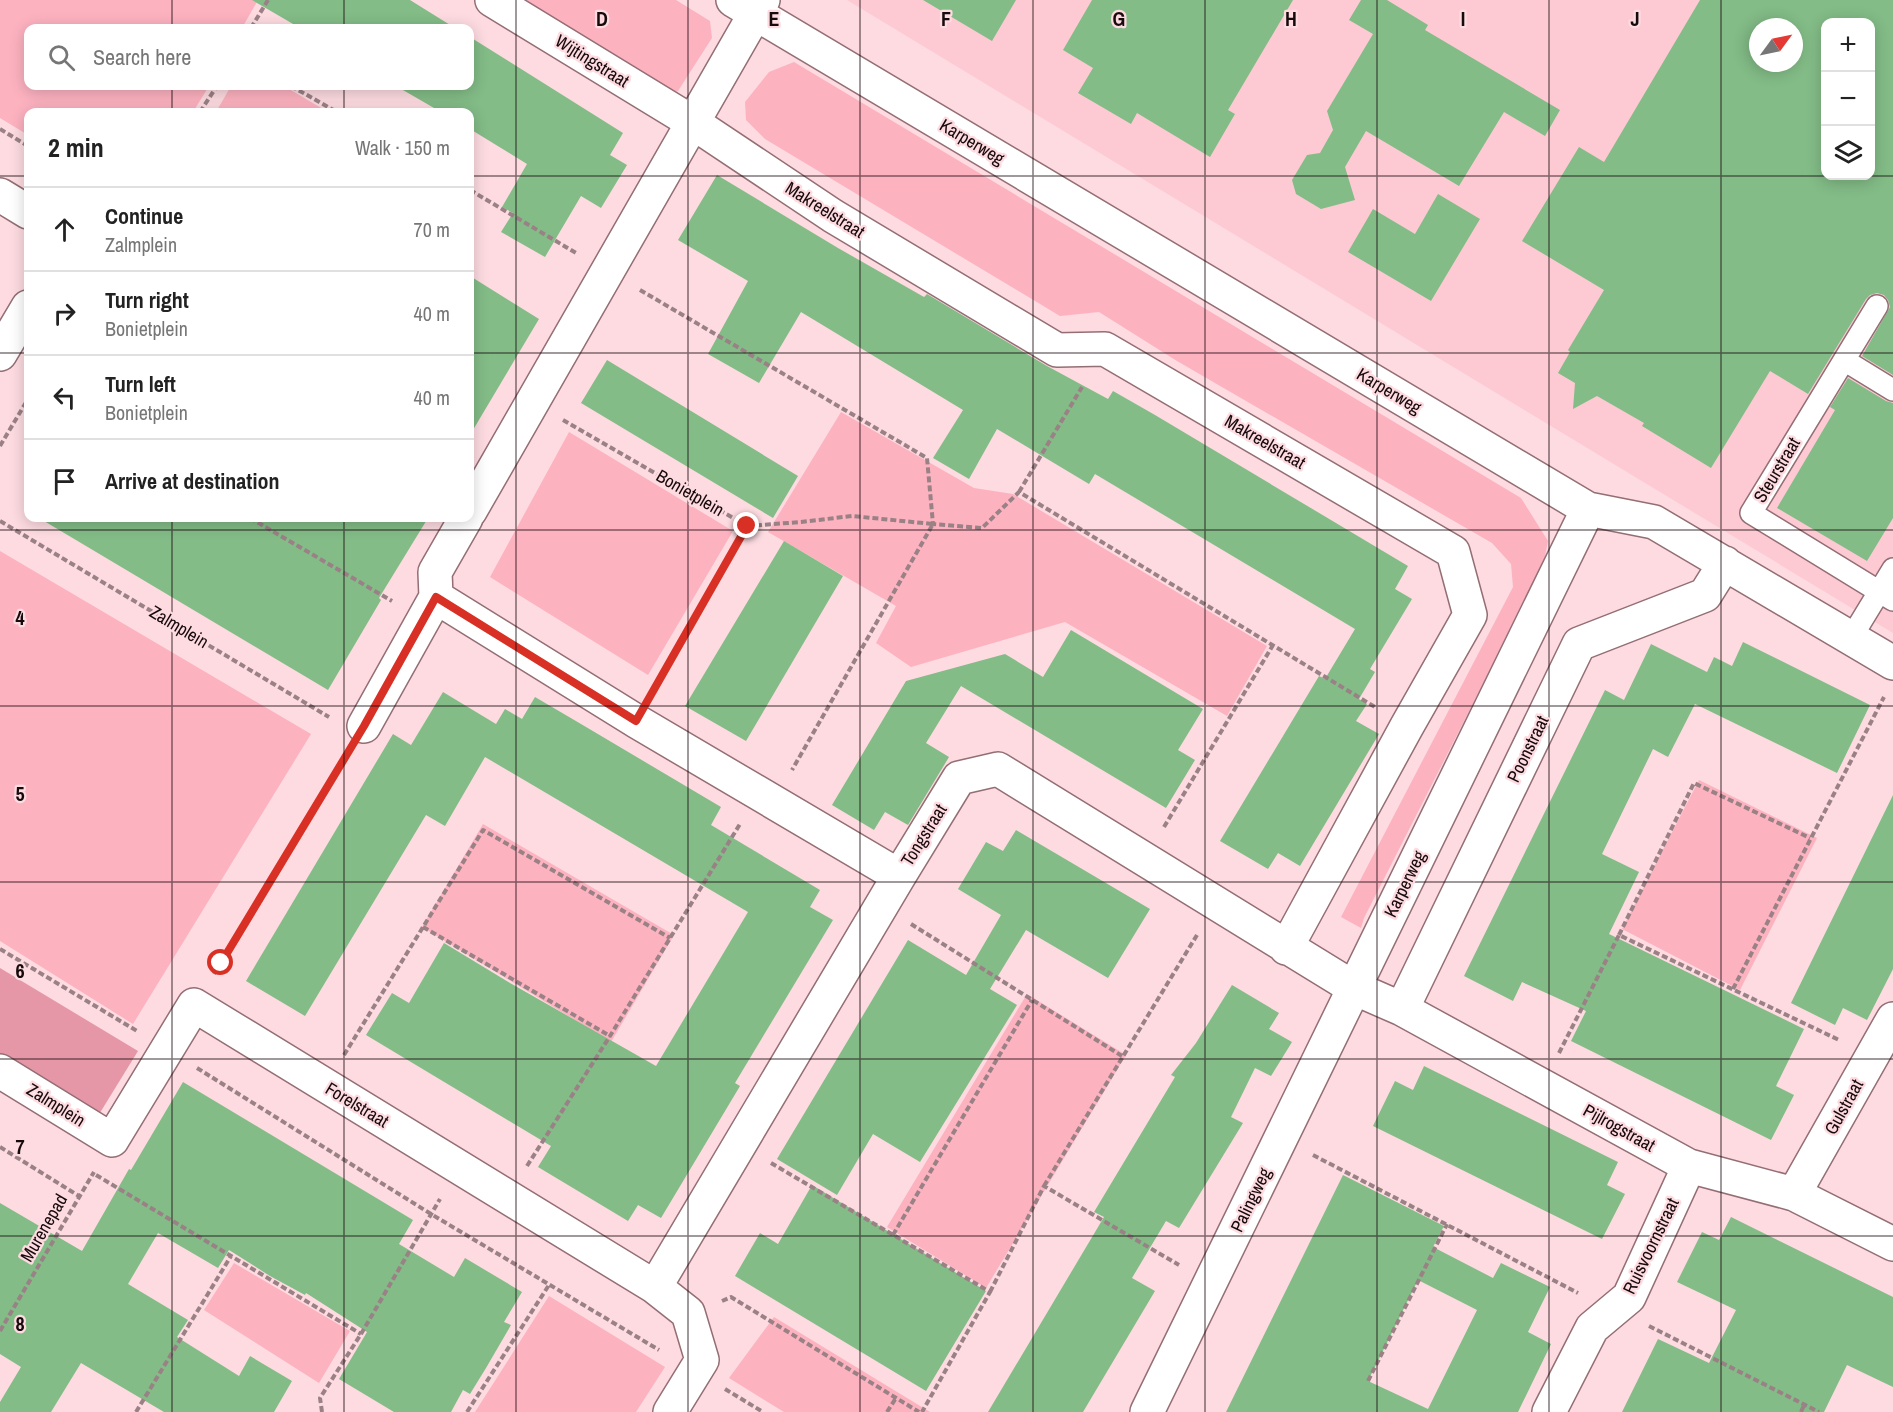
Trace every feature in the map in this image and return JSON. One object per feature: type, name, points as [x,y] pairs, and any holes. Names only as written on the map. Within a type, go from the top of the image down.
[{"type":"street","name":"Wijtingstraat","points":[[492,0],[692,122]]},
{"type":"street","points":[[474,504],[692,122],[750,4]]},
{"type":"street","name":"Karperweg","points":[[750,4],[1588,509],[1354,988]]},
{"type":"street","name":"Makreelstraat","points":[[692,122],[833,216],[1057,350],[1105,349],[1453,552],[1470,615],[1286,948]]},
{"type":"street","points":[[0,195],[24,210]]},
{"type":"street","points":[[0,354],[24,314]]},
{"type":"street","points":[[1588,509],[1654,522],[1851,638],[1890,677]]},
{"type":"street","points":[[361,730],[430,608],[435,572],[464,522]]},
{"type":"street","name":"Poonstraat","points":[[1402,1010],[1579,644],[1705,595],[1725,563]]},
{"type":"street","points":[[430,608],[636,721],[899,876]]},
{"type":"street","name":"Tongstraat","points":[[655,1287],[959,778],[998,769],[1354,988]]},
{"type":"street","name":"Pijlrogstraat","points":[[1354,988],[1402,1010],[1689,1166],[1794,1194],[1893,1245]]},
{"type":"street","name":"Palingweg","points":[[1147,1412],[1354,988]]},
{"type":"street","points":[[112,1140],[194,1005]]},
{"type":"street","name":"Forelstraat","points":[[194,1005],[655,1287],[688,1313]]},
{"type":"street","name":"Gulstraat","points":[[1794,1194],[1893,1019]]},
{"type":"street","name":"Zalmplein","points":[[0,1071],[112,1140]]},
{"type":"street","name":"Ruisvoornstraat","points":[[1549,1412],[1592,1328],[1629,1297],[1689,1166]]},
{"type":"street","points":[[670,1412],[702,1360],[688,1313]]},
{"type":"lane","name":"Steurstraat","points":[[1877,306],[1751,513],[1886,596]]},
{"type":"lane","points":[[1844,360],[1893,390]]},
{"type":"lane","points":[[1851,638],[1886,596],[1893,569]]},
{"type":"path","points":[[253,24],[268,0]]},
{"type":"path","points":[[203,108],[214,90]]},
{"type":"path","points":[[298,90],[330,108]]},
{"type":"path","points":[[0,129],[24,144]]},
{"type":"path","points":[[474,192],[927,458],[933,524],[766,797],[670,938],[507,1197]]},
{"type":"path","points":[[636,721],[747,526],[852,516],[982,528],[1019,492],[1105,349]]},
{"type":"path","name":"Bonietplein","points":[[532,402],[747,526]]},
{"type":"path","points":[[0,446],[24,406]]},
{"type":"path","points":[[1019,492],[1407,726]]},
{"type":"path","name":"Zalmplein","points":[[0,521],[361,730]]},
{"type":"path","points":[[258,522],[430,608]]},
{"type":"path","points":[[1144,859],[1273,645]]},
{"type":"path","points":[[1733,989],[1890,677]]},
{"type":"path","points":[[194,1005],[361,730]]},
{"type":"path","points":[[1542,1086],[1694,783],[1810,838]]},
{"type":"path","points":[[325,1086],[483,830],[670,938]]},
{"type":"path","points":[[688,1313],[731,1297],[920,1412],[990,1292],[1044,1186],[1216,903]]},
{"type":"path","points":[[882,906],[1122,1056]]},
{"type":"path","points":[[423,927],[610,1036]]},
{"type":"path","points":[[1619,935],[1873,1055]]},
{"type":"path","points":[[0,949],[168,1049],[431,1214],[763,1412]]},
{"type":"path","points":[[892,1235],[1032,1000]]},
{"type":"path","points":[[1281,1138],[1612,1311],[1634,1319],[1819,1412]]},
{"type":"path","name":"Murenepad","points":[[0,1331],[112,1140]]},
{"type":"path","points":[[740,1145],[990,1292]]},
{"type":"path","points":[[0,1147],[80,1196]]},
{"type":"path","points":[[322,1412],[320,1398],[361,1334],[458,1167]]},
{"type":"path","points":[[93,1173],[361,1334]]},
{"type":"path","points":[[1044,1186],[1210,1284]]},
{"type":"path","points":[[1368,1381],[1447,1224]]},
{"type":"path","points":[[136,1412],[231,1256]]},
{"type":"path","points":[[467,1412],[549,1284]]},
{"type":"path","points":[[887,1412],[896,1398]]},
{"type":"path","points":[[1801,1412],[1804,1405]]},
{"type":"shaded area","points":[[0,0],[258,0],[244,24],[24,24],[24,90],[207,90],[195,108],[24,108],[24,133],[0,118]]},
{"type":"shaded area","points":[[520,0],[676,0],[710,21],[712,38],[678,91],[667,95]]},
{"type":"shaded area","points":[[847,0],[1893,0],[1893,633]]},
{"type":"shaded area","points":[[794,62],[1521,498],[1548,541],[1543,566],[1364,918],[1361,928],[1341,917],[1513,587],[1511,564],[1492,543],[1177,361],[1099,312],[1060,316],[765,139],[746,120],[745,102],[769,72]]},
{"type":"shaded area","points":[[229,90],[291,90],[321,108],[218,108]]},
{"type":"shaded area","points":[[841,412],[974,488],[1013,494],[1267,646],[1227,716],[1065,622],[911,667],[876,643],[896,606],[768,532]]},
{"type":"shaded area","points":[[569,432],[733,531],[648,675],[490,577]]},
{"type":"shaded area","points":[[0,551],[311,734],[133,1024],[0,941]]},
{"type":"shaded area","points":[[1699,780],[1817,838],[1740,990],[1622,929]]},
{"type":"shaded area","points":[[483,824],[674,935],[611,1042],[422,927]]},
{"type":"shaded area","points":[[0,968],[138,1051],[98,1116],[0,1056]]},
{"type":"shaded area","points":[[1027,994],[1126,1055],[986,1288],[887,1227]]},
{"type":"shaded area","points":[[234,1263],[350,1331],[319,1383],[204,1310]]},
{"type":"shaded area","points":[[549,1296],[665,1367],[636,1412],[475,1412]]},
{"type":"shaded area","points":[[774,1317],[930,1412],[784,1412],[729,1378]]},
{"type":"building","points":[[252,0],[410,0],[449,24],[293,24]]},
{"type":"building","points":[[923,0],[1016,0],[992,41]]},
{"type":"building","points":[[1092,0],[1293,0],[1228,110],[1235,114],[1210,157],[1137,113],[1131,124],[1078,93],[1093,68],[1063,50]]},
{"type":"building","points":[[1361,0],[1387,0],[1428,25],[1425,30],[1560,110],[1545,136],[1504,112],[1459,186],[1366,131],[1345,167],[1355,200],[1321,209],[1296,194],[1292,180],[1307,155],[1320,153],[1333,130],[1327,111],[1373,34],[1349,20]]},
{"type":"building","points":[[1700,0],[1893,0],[1893,375],[1862,356],[1890,307],[1884,295],[1877,293],[1866,299],[1808,394],[1770,371],[1711,468],[1642,426],[1644,423],[1597,396],[1573,409],[1575,383],[1558,373],[1570,352],[1568,350],[1604,290],[1522,241],[1579,147],[1604,162]]},
{"type":"building","points":[[474,40],[623,133],[610,155],[627,165],[601,208],[581,196],[545,257],[501,232],[513,213],[502,207],[527,164],[474,131],[474,108],[434,108],[403,90],[474,90]]},
{"type":"building","points":[[717,175],[838,248],[924,297],[927,294],[1047,366],[1108,399],[1113,391],[1408,566],[1395,589],[1412,599],[1370,669],[1375,672],[1359,699],[1367,704],[1356,721],[1379,734],[1300,866],[1278,853],[1268,869],[1220,841],[1319,676],[1325,679],[1355,629],[1095,474],[1089,484],[997,429],[969,479],[933,458],[963,410],[801,312],[759,383],[708,354],[748,281],[678,240]]},
{"type":"building","points":[[1438,194],[1480,219],[1431,301],[1348,252],[1373,209],[1415,234]]},
{"type":"building","points":[[474,278],[539,319],[474,428]]},
{"type":"building","points":[[607,360],[798,476],[773,518],[581,403]]},
{"type":"building","points":[[1848,378],[1893,403],[1893,518],[1867,561],[1777,508],[1835,410],[1830,407]]},
{"type":"building","points":[[46,522],[426,522],[379,598],[381,600],[328,690]]},
{"type":"building","points":[[784,541],[843,576],[746,741],[685,706]]},
{"type":"building","points":[[1071,630],[1203,709],[1178,750],[1195,760],[1166,808],[961,686],[926,743],[949,757],[908,825],[885,812],[874,830],[832,805],[906,681],[1005,654],[1043,677]]},
{"type":"building","points":[[1743,642],[1870,705],[1837,773],[1695,704],[1668,757],[1653,749],[1602,854],[1639,872],[1609,934],[1804,1029],[1776,1086],[1794,1095],[1771,1140],[1571,1041],[1586,1011],[1522,982],[1513,1001],[1464,976],[1605,690],[1624,700],[1651,644],[1707,672],[1714,657],[1732,666]]},
{"type":"building","points":[[443,692],[496,724],[505,709],[522,719],[535,697],[721,807],[711,825],[820,890],[810,907],[833,920],[735,1083],[740,1086],[661,1218],[638,1205],[628,1221],[538,1167],[551,1146],[366,1035],[392,993],[409,1003],[444,943],[656,1066],[748,912],[485,757],[445,826],[426,815],[305,1016],[246,981],[393,734],[411,745]]},
{"type":"building","points":[[1893,795],[1893,969],[1867,1020],[1843,1008],[1835,1025],[1791,1003]]},
{"type":"building","points":[[1016,830],[1150,909],[1108,978],[1026,930],[990,989],[1017,1005],[920,1162],[873,1134],[837,1195],[777,1159],[908,940],[966,975],[1001,915],[958,889],[986,842],[1003,851]]},
{"type":"building","points":[[1232,985],[1279,1013],[1269,1029],[1292,1042],[1271,1076],[1255,1068],[1231,1117],[1243,1123],[1179,1228],[1166,1221],[1132,1278],[1155,1291],[1083,1412],[988,1412],[1104,1217],[1094,1212],[1175,1077],[1171,1075],[1196,1043]]},
{"type":"building","points":[[1424,1066],[1618,1162],[1607,1185],[1625,1194],[1602,1239],[1373,1126],[1395,1081],[1413,1090]]},
{"type":"building","points":[[183,1082],[413,1220],[399,1244],[454,1277],[465,1258],[522,1292],[504,1322],[511,1325],[486,1368],[470,1394],[463,1390],[451,1412],[394,1412],[339,1379],[367,1332],[306,1293],[305,1295],[270,1276],[229,1250],[218,1268],[158,1233],[128,1284],[188,1320],[177,1337],[239,1376],[250,1356],[292,1381],[274,1412],[164,1412],[81,1363],[51,1412],[0,1412],[0,1402],[21,1367],[0,1354],[0,1203],[82,1251]]},
{"type":"building","points":[[1343,1175],[1444,1226],[1433,1247],[1493,1278],[1501,1263],[1550,1287],[1528,1332],[1551,1344],[1518,1412],[1226,1412]],"holes":[[[1418,1280],[1477,1310],[1428,1409],[1368,1381]]]},
{"type":"building","points":[[812,1185],[986,1291],[926,1391],[735,1276],[760,1233],[778,1244]]},
{"type":"building","points":[[1731,1217],[1893,1297],[1893,1387],[1847,1365],[1824,1412],[1622,1412],[1658,1339],[1709,1363],[1736,1310],[1677,1282],[1702,1232],[1719,1240]]},
{"type":"route","points":[[221,963],[364,726],[436,597],[636,721],[747,526]]}]
